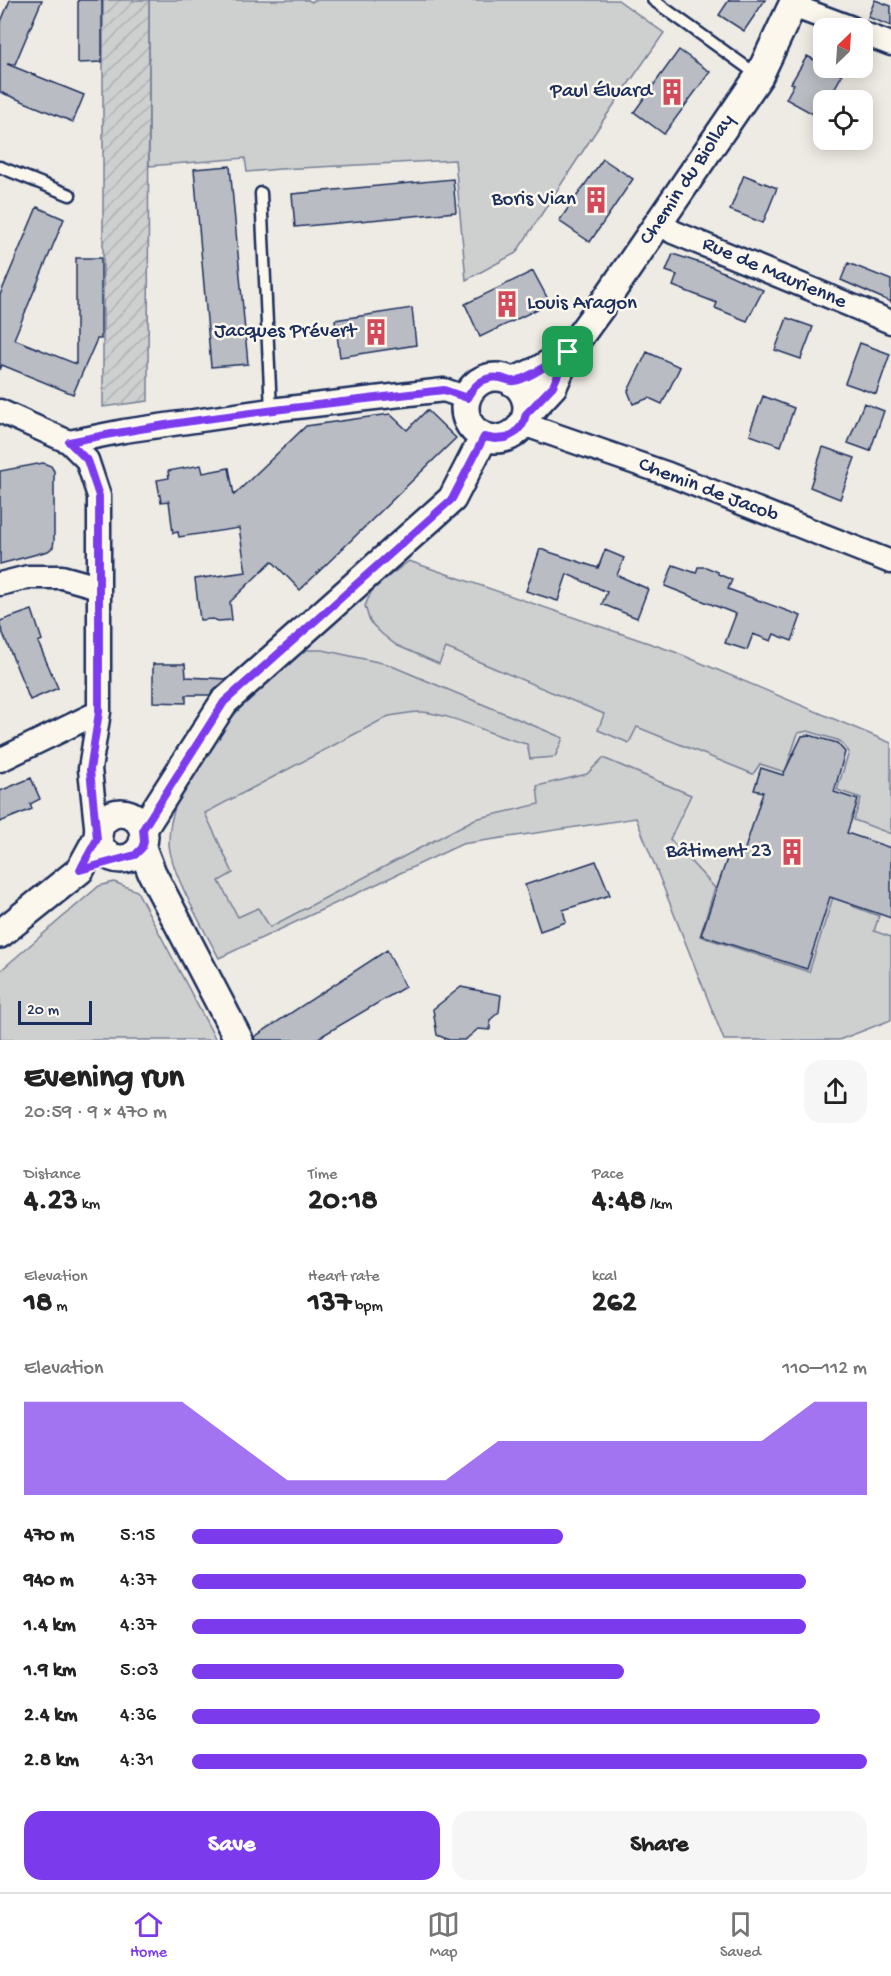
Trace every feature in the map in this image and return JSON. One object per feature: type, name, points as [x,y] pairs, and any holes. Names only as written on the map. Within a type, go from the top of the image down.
[{"type":"street","name":"Chemin du Biollay","points":[[525,419],[553,386],[568,352],[759,76],[794,3]]},
{"type":"street","points":[[794,3],[829,18]]},
{"type":"street","points":[[873,37],[891,44]]},
{"type":"street","name":"Rue de Maurienne","points":[[660,222],[673,232],[891,322]]},
{"type":"street","name":"Chemin du Biollay","points":[[512,382],[539,370],[568,352]]},
{"type":"street","points":[[495,377],[512,382],[521,390],[526,402],[525,419],[515,433],[506,438],[484,437],[474,430],[468,421],[465,409],[471,390],[486,379],[495,377]]},
{"type":"street","points":[[69,442],[124,431],[271,410],[444,390],[467,398]]},
{"type":"street","points":[[0,411],[69,442],[87,460],[99,496],[99,712],[90,770],[121,837],[239,1040]]},
{"type":"street","name":"Chemin de Jacob","points":[[525,419],[891,562]]},
{"type":"street","points":[[0,934],[121,837],[160,802],[224,702],[452,499],[484,437]]},
{"type":"street","points":[[0,584],[28,577],[62,577],[98,587]]},
{"type":"street","points":[[0,760],[99,712]]},
{"type":"lane","points":[[653,0],[759,76]]},
{"type":"lane","points":[[0,167],[70,195]]},
{"type":"lane","points":[[261,193],[271,410]]},
{"type":"shaded area","points":[[103,0],[149,0],[148,401],[103,407]]},
{"type":"shaded area","points":[[149,0],[308,0],[312,2],[314,0],[618,0],[664,33],[516,253],[466,280],[455,160],[247,172],[245,158],[149,166]]},
{"type":"shaded area","points":[[409,561],[675,652],[891,743],[891,1020],[839,1040],[724,1040],[636,818],[462,844],[219,958],[175,869],[168,842],[172,815],[272,675],[352,605]]},
{"type":"shaded area","points":[[409,561],[675,652],[891,743],[891,834],[854,820],[861,798],[837,790],[849,752],[840,741],[808,731],[798,733],[785,772],[760,764],[753,774],[637,727],[629,743],[598,730],[604,714],[446,648],[439,664],[396,645],[370,622],[365,606],[373,588]]},
{"type":"shaded area","points":[[300,650],[323,650],[387,664],[563,738],[555,757],[530,759],[527,744],[448,717],[418,712],[389,716],[205,813],[233,873],[219,881],[238,917],[258,908],[270,927],[475,819],[539,804],[537,786],[587,774],[603,758],[691,795],[670,839],[715,888],[700,936],[809,972],[836,888],[855,894],[852,906],[879,916],[874,931],[891,937],[891,1020],[839,1040],[724,1040],[636,818],[462,844],[219,958],[188,900],[174,867],[169,841],[173,815],[183,789],[216,736],[259,688]]},
{"type":"shaded area","points":[[114,882],[137,891],[216,1040],[0,1040],[0,971],[99,886]]},
{"type":"building","points":[[10,0],[42,0],[15,64],[7,64],[84,95],[73,122],[0,92],[0,24]]},
{"type":"building","points":[[78,0],[102,0],[102,62],[78,63]]},
{"type":"building","points":[[729,0],[765,0],[744,31],[719,15]]},
{"type":"building","points":[[875,0],[891,6],[891,26],[868,17]]},
{"type":"building","name":"Paul Éluard","points":[[679,50],[710,72],[664,134],[634,112]]},
{"type":"building","points":[[807,56],[813,59],[813,78],[840,78],[834,90],[813,90],[813,114],[786,99],[794,84],[791,83]]},
{"type":"building","name":"Boris Vian","points":[[603,159],[633,179],[590,242],[559,221]]},
{"type":"building","points":[[230,166],[248,364],[211,367],[194,169]]},
{"type":"building","points":[[744,175],[777,188],[763,223],[730,210]]},
{"type":"building","points":[[453,179],[456,212],[295,227],[292,194]]},
{"type":"building","points":[[37,207],[64,219],[14,339],[76,364],[76,258],[101,258],[101,339],[97,339],[73,394],[2,365],[0,370],[0,295]]},
{"type":"building","points":[[673,254],[712,267],[763,290],[747,321],[715,308],[717,303],[673,286],[677,275],[666,271]]},
{"type":"building","points":[[848,263],[891,280],[891,302],[841,280]]},
{"type":"building","name":"Louis Aragon","points":[[533,271],[550,303],[480,337],[465,304]]},
{"type":"building","name":"Jacques Prévert","points":[[412,308],[416,345],[340,357],[335,320]]},
{"type":"building","points":[[787,318],[813,327],[801,359],[775,350]]},
{"type":"building","points":[[860,343],[890,354],[876,394],[845,383]]},
{"type":"building","points":[[647,352],[680,367],[662,404],[649,398],[633,404],[628,391]]},
{"type":"building","points":[[763,396],[794,408],[781,446],[750,435]]},
{"type":"building","points":[[864,403],[884,411],[870,451],[848,443]]},
{"type":"building","points":[[427,410],[456,438],[300,590],[272,561],[230,602],[232,620],[200,620],[195,579],[246,572],[239,528],[179,537],[178,532],[173,533],[169,501],[161,502],[157,480],[169,478],[168,471],[201,465],[203,473],[229,468],[234,495],[306,426],[390,414],[407,430]]},
{"type":"building","points":[[823,447],[855,458],[840,499],[810,487]]},
{"type":"building","points":[[43,463],[51,466],[54,471],[53,547],[48,551],[0,564],[0,471]]},
{"type":"building","points":[[540,549],[598,568],[605,550],[624,558],[617,575],[648,589],[637,618],[602,604],[607,592],[567,574],[558,601],[526,591]]},
{"type":"building","points":[[673,565],[696,573],[698,567],[706,567],[732,580],[728,589],[801,616],[792,641],[774,634],[771,641],[753,634],[747,650],[725,643],[736,614],[665,586]]},
{"type":"building","points":[[32,610],[42,640],[38,642],[58,688],[30,700],[0,621]]},
{"type":"building","points":[[153,664],[185,664],[186,677],[227,679],[210,695],[186,695],[186,703],[153,702]]},
{"type":"building","name":"Bâtiment 23","points":[[809,735],[837,743],[845,752],[834,792],[858,800],[847,833],[891,848],[891,918],[830,897],[807,969],[701,935],[730,850],[743,855],[763,792],[754,790],[761,768],[783,775],[802,736]]},
{"type":"building","points":[[31,778],[40,799],[30,804],[32,809],[0,822],[0,791]]},
{"type":"building","points":[[596,861],[610,895],[563,910],[566,922],[540,931],[525,885]]},
{"type":"building","points":[[387,950],[405,987],[315,1040],[255,1040],[254,1037]]},
{"type":"building","points":[[461,987],[501,995],[499,1012],[490,1020],[490,1030],[478,1029],[465,1040],[449,1040],[437,1035],[433,1009]]},
{"type":"place","name":"Paul Éluard","points":[[672,92]]},
{"type":"place","name":"Boris Vian","points":[[596,200]]},
{"type":"place","name":"Louis Aragon","points":[[507,304]]},
{"type":"place","name":"Jacques Prévert","points":[[376,332]]},
{"type":"place","name":"Bâtiment 23","points":[[792,852]]},
{"type":"route","points":[[568,352],[553,386],[526,414],[523,424],[515,433],[506,438],[484,437],[452,499],[224,702],[143,829],[145,835],[142,848],[128,858],[115,859],[80,870],[97,839],[90,770],[99,712],[99,496],[87,460],[69,442],[124,431],[271,410],[444,390],[467,398],[478,383],[486,379],[504,378],[512,382],[539,370],[568,352]]}]
